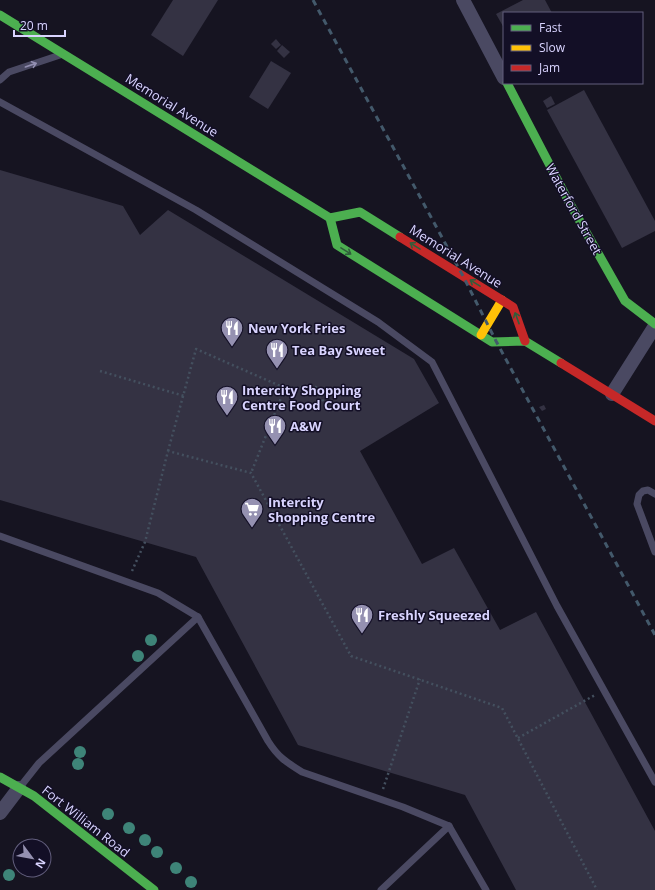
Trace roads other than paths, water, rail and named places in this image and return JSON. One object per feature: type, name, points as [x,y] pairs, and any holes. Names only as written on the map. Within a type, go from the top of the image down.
[{"type":"main road","name":"Memorial Avenue","points":[[0,15],[330,218],[360,212],[502,300],[513,307],[525,341]]},
{"type":"main road","name":"Waterford Street","points":[[508,84],[569,202],[625,301],[655,325]]},
{"type":"main road","points":[[330,218],[337,245],[492,342],[525,341],[655,421]]},
{"type":"main road","points":[[481,335],[502,300]]},
{"type":"main road","name":"Fort William Road","points":[[0,777],[34,796],[154,890]]},
{"type":"street","points":[[463,0],[503,76]]},
{"type":"street","points":[[612,394],[655,325]]},
{"type":"street","points":[[0,813],[19,788]]},
{"type":"lane","points":[[0,80],[10,72],[64,54]]},
{"type":"lane","points":[[0,102],[196,210],[378,322],[432,362],[557,606],[655,782]]},
{"type":"lane","points":[[655,494],[648,490],[643,491],[639,495],[637,504],[655,552]]},
{"type":"lane","points":[[0,536],[158,593],[198,617],[276,754],[302,772],[404,807],[449,826],[486,890]]},
{"type":"lane","points":[[19,788],[39,763],[198,617]]},
{"type":"lane","points":[[382,890],[449,826]]},
{"type":"railway","points":[[313,0],[655,635]]},
{"type":"place","name":"New York Fries","points":[[232,348]]},
{"type":"place","name":"Tea Bay Sweet","points":[[277,370]]},
{"type":"place","name":"Intercity Shopping Centre Food Court","points":[[227,416]]},
{"type":"place","name":"A&W","points":[[275,446]]},
{"type":"place","name":"Intercity Shopping Centre","points":[[252,528]]},
{"type":"place","name":"Freshly Squeezed","points":[[362,634]]}]
